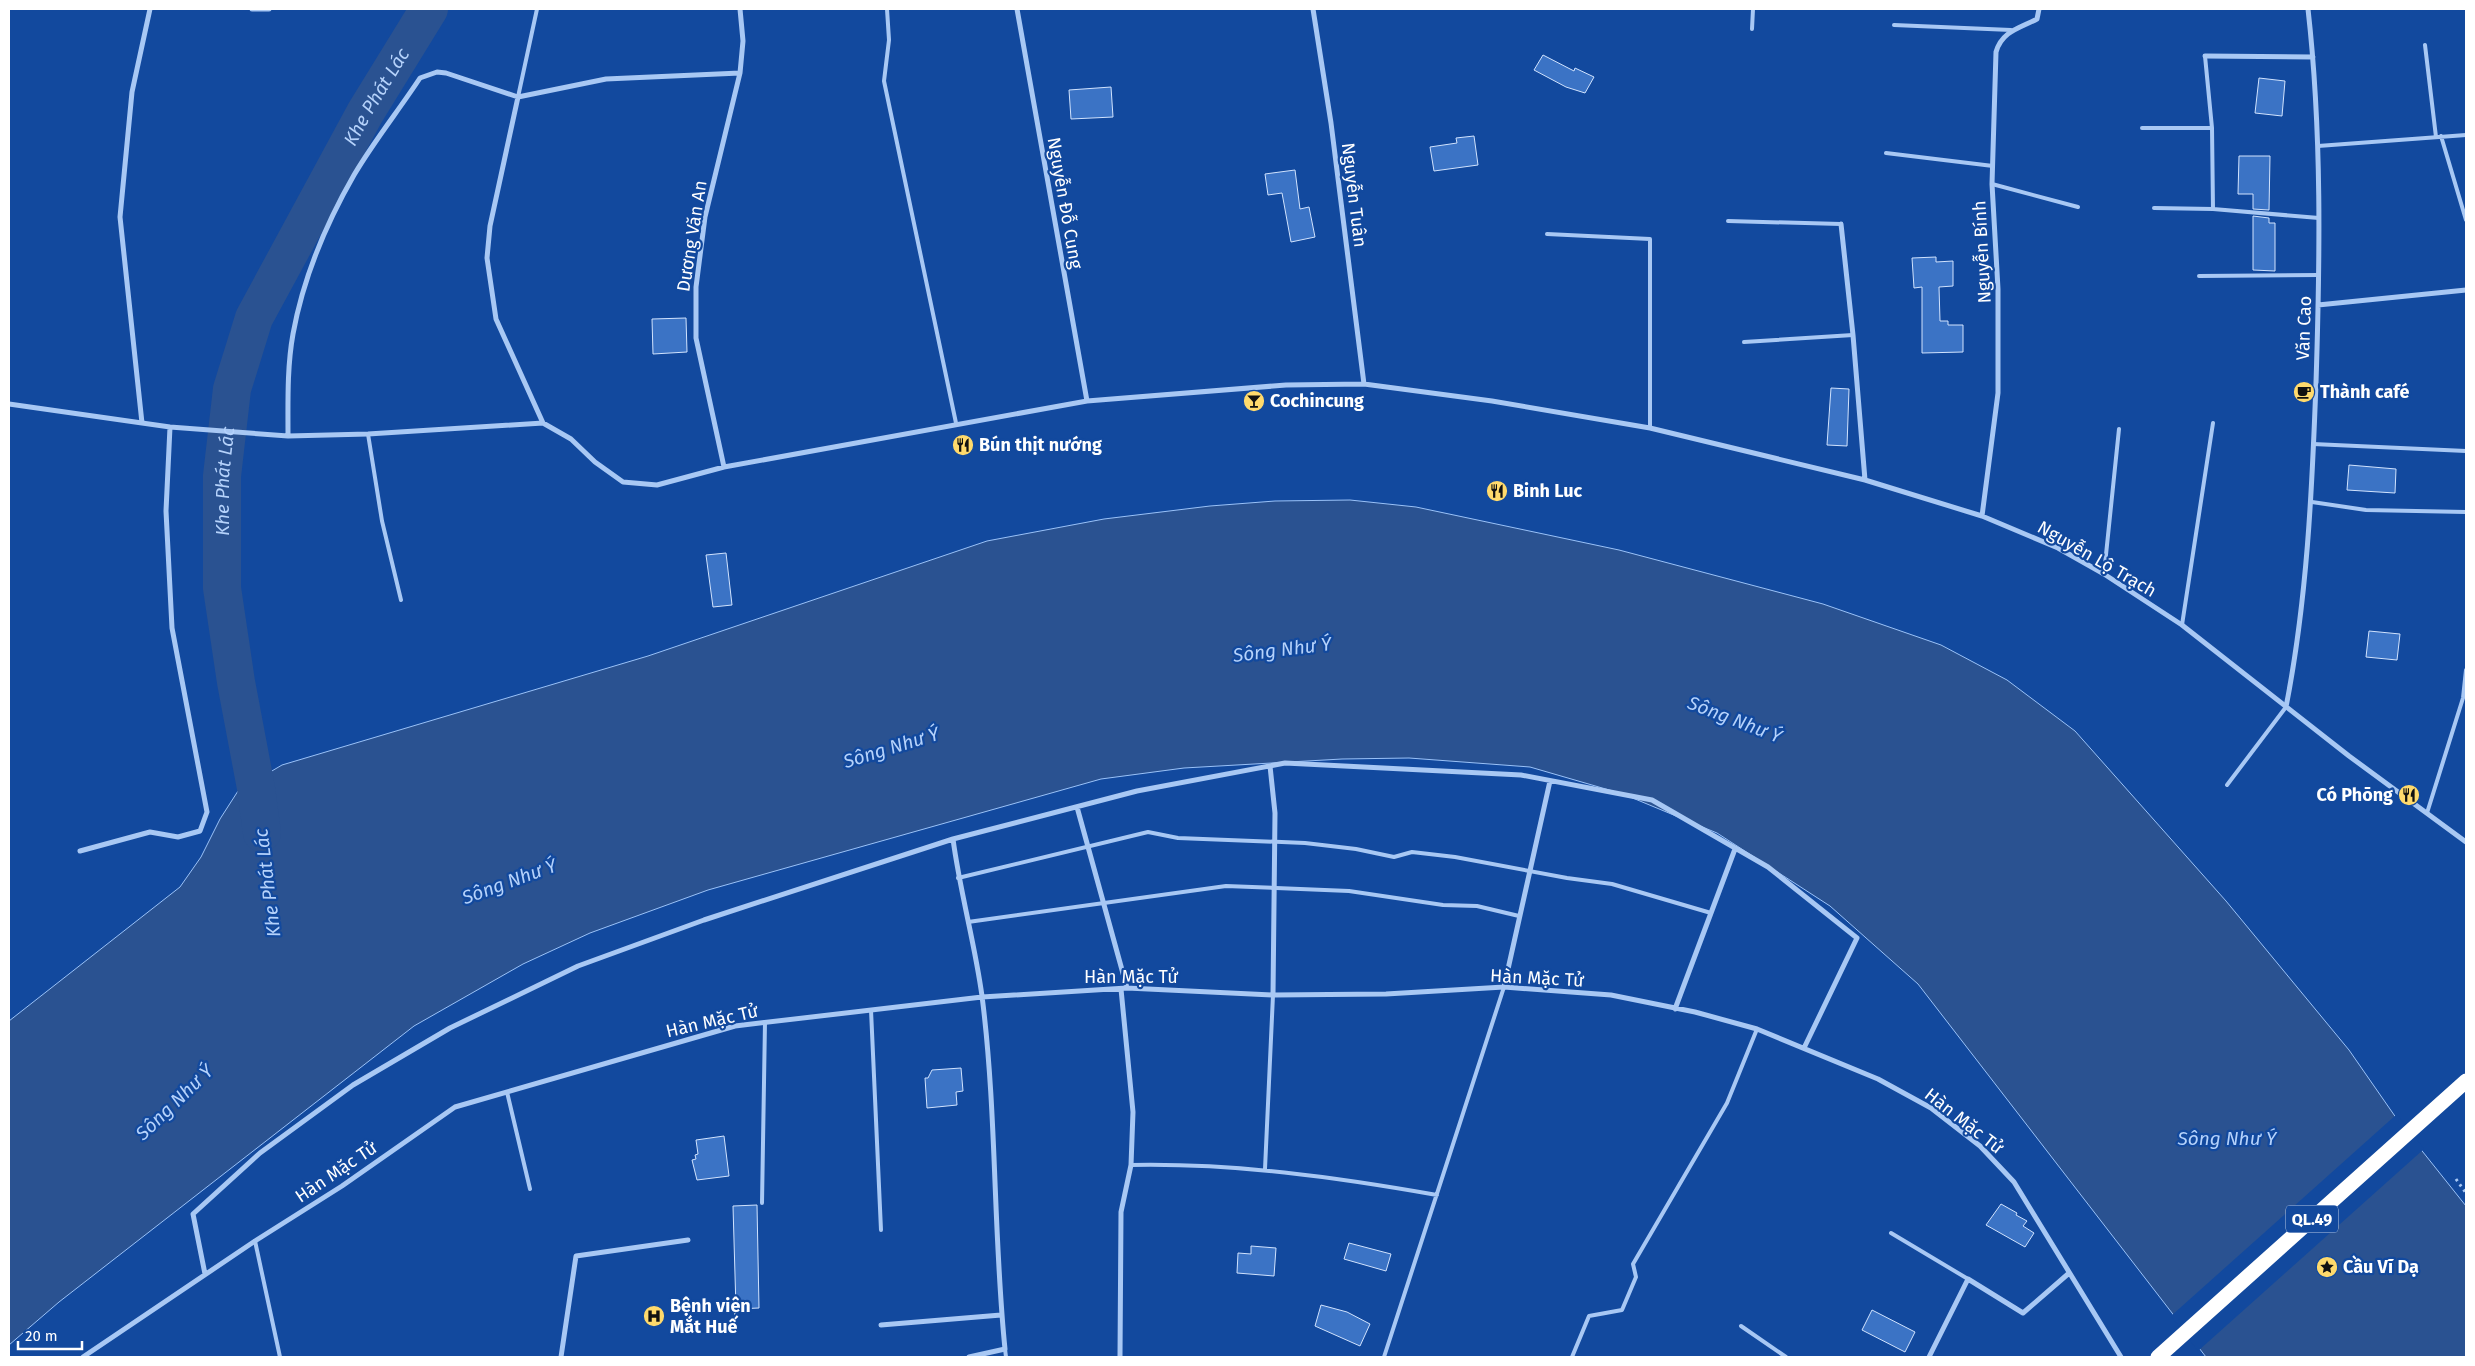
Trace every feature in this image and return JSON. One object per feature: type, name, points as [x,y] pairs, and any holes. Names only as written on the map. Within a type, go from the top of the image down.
[{"type":"highway","name":"QL.49","points":[[2158,1357],[2466,1081]]},
{"type":"street","points":[[142,423],[120,217],[132,92],[150,9]]},
{"type":"street","points":[[252,9],[269,9]]},
{"type":"street","name":"Dương Văn An","points":[[724,467],[696,338],[696,287],[705,217],[740,73],[743,41],[740,9]]},
{"type":"street","name":"Nguyễn Đỗ Cung","points":[[1017,9],[1087,401]]},
{"type":"street","name":"Nguyễn Tuân","points":[[1313,9],[1331,123],[1364,384]]},
{"type":"street","points":[[2011,30],[2037,19],[2040,9]]},
{"type":"street","name":"Văn Cao","points":[[2286,707],[2299,644],[2312,502],[2319,218],[2318,146],[2308,9]]},
{"type":"street","name":"Nguyễn Bính","points":[[1982,516],[1998,393],[1998,289],[1992,184],[1996,52],[1998,43],[2011,30]]},
{"type":"street","points":[[2205,56],[2313,57]]},
{"type":"street","points":[[288,436],[289,371],[293,333],[308,279],[330,222],[354,174],[420,78],[428,74],[446,73],[518,97],[606,79],[740,73]]},
{"type":"street","points":[[9,404],[170,427],[288,436],[368,434],[543,423],[496,319],[487,258],[490,226],[518,97]]},
{"type":"street","points":[[1841,224],[1853,335],[1865,480]]},
{"type":"street","points":[[2318,305],[2466,290]]},
{"type":"street","name":"Nguyễn Lộ Trạch","points":[[543,423],[571,439],[595,462],[623,482],[657,485],[724,467],[1087,401],[1286,385],[1364,384],[1492,401],[1650,428],[1865,480],[1982,516],[2058,548],[2104,574],[2182,625],[2286,707],[2466,842]]},
{"type":"street","points":[[80,851],[150,832],[187,836],[200,831],[207,812],[172,628],[166,511],[170,427]]},
{"type":"street","points":[[205,1274],[193,1214],[260,1153],[353,1085],[450,1028],[578,966],[704,920],[953,839],[1137,791],[1286,763],[1521,775],[1652,800],[1768,867],[1857,938],[1804,1048]]},
{"type":"street","points":[[1270,766],[1276,813],[1273,995]]},
{"type":"street","points":[[1504,987],[1550,780]]},
{"type":"street","points":[[1077,807],[1127,988]]},
{"type":"street","points":[[953,839],[958,878],[982,997],[996,1185],[1005,1349],[969,1357]]},
{"type":"street","points":[[1675,1009],[1735,849]]},
{"type":"street","name":"Hàn Mặc Tử","points":[[83,1357],[205,1274],[342,1186],[455,1107],[734,1026],[982,997],[1127,988],[1273,995],[1386,994],[1504,987],[1611,995],[1757,1029],[1878,1079],[1930,1108],[1980,1146],[2014,1182],[2068,1274],[2121,1357]]},
{"type":"street","points":[[1120,1357],[1121,1212],[1130,1164],[1133,1112],[1121,989]]},
{"type":"street","points":[[561,1357],[576,1256],[688,1240]]},
{"type":"street","points":[[1929,1357],[1968,1278],[2022,1313],[2068,1274]]},
{"type":"street","points":[[881,1325],[1002,1315]]},
{"type":"lane","points":[[518,97],[537,9]]},
{"type":"lane","points":[[887,9],[889,40],[884,81],[956,424]]},
{"type":"lane","points":[[1752,29],[1753,9]]},
{"type":"lane","points":[[1894,25],[2011,30]]},
{"type":"lane","points":[[2425,45],[2438,137],[2466,220]]},
{"type":"lane","points":[[2205,56],[2212,128],[2213,209]]},
{"type":"lane","points":[[2142,128],[2212,128]]},
{"type":"lane","points":[[2318,146],[2466,135]]},
{"type":"lane","points":[[1886,153],[1993,166]]},
{"type":"lane","points":[[1992,184],[2078,207]]},
{"type":"lane","points":[[2154,208],[2213,209],[2319,218]]},
{"type":"lane","points":[[1728,221],[1841,224]]},
{"type":"lane","points":[[1547,234],[1650,239],[1650,428]]},
{"type":"lane","points":[[2199,276],[2319,275]]},
{"type":"lane","points":[[1744,342],[1853,335]]},
{"type":"lane","points":[[2182,625],[2213,423]]},
{"type":"lane","points":[[2104,574],[2119,429]]},
{"type":"lane","points":[[368,434],[382,521],[401,600]]},
{"type":"lane","points":[[2313,444],[2466,451]]},
{"type":"lane","points":[[2312,502],[2366,510],[2466,512]]},
{"type":"lane","points":[[2427,813],[2462,698],[2466,670]]},
{"type":"lane","points":[[2226,785],[2286,707]]},
{"type":"lane","points":[[958,878],[1028,859],[1088,848],[1148,832],[1178,838],[1275,841],[1356,849],[1394,857],[1412,852],[1612,884],[1711,913]]},
{"type":"lane","points":[[968,922],[1226,886],[1349,891],[1443,905],[1477,906],[1519,916]]},
{"type":"lane","points":[[1384,1357],[1504,987]]},
{"type":"lane","points":[[1265,1169],[1273,995]]},
{"type":"lane","points":[[871,1009],[881,1230]]},
{"type":"lane","points":[[762,1203],[765,1022]]},
{"type":"lane","points":[[1572,1357],[1589,1316],[1622,1310],[1636,1278],[1633,1264],[1727,1103],[1757,1029]]},
{"type":"lane","points":[[507,1092],[530,1189]]},
{"type":"lane","points":[[1130,1164],[1188,1164],[1265,1169],[1437,1195]]},
{"type":"lane","points":[[1891,1233],[1968,1278]]},
{"type":"lane","points":[[255,1241],[280,1357]]},
{"type":"lane","points":[[1741,1326],[1786,1357]]},
{"type":"lane","points":[[1005,1349],[1006,1357]]},
{"type":"path","points":[[2456,1179],[2466,1193]]},
{"type":"water","name":"Sông Như Ý","points":[[1350,500],[1416,507],[1619,550],[1823,604],[1941,645],[2007,680],[2075,731],[2226,901],[2349,1050],[2399,1122],[2466,1206],[2466,1357],[2206,1357],[1918,984],[1830,906],[1717,833],[1623,794],[1530,767],[1409,758],[1342,759],[1184,768],[1101,779],[708,890],[590,933],[523,964],[414,1026],[59,1302],[9,1345],[9,1021],[180,887],[201,857],[220,819],[238,791],[282,765],[648,656],[987,541],[1104,519],[1210,506],[1275,501]]},
{"type":"pier","points":[[2397,1114],[2424,1149],[2198,1351],[2171,1316]]},
{"type":"building","points":[[1543,55],[1574,71],[1575,68],[1594,77],[1585,93],[1566,87],[1534,70]]},
{"type":"building","points":[[2259,78],[2285,81],[2282,116],[2255,113]]},
{"type":"building","points":[[1111,87],[1113,117],[1071,119],[1069,90]]},
{"type":"building","points":[[1474,136],[1478,165],[1434,171],[1430,147],[1457,143],[1456,138]]},
{"type":"building","points":[[2239,156],[2270,156],[2269,210],[2253,209],[2253,194],[2238,194]]},
{"type":"building","points":[[1295,170],[1300,209],[1309,207],[1315,237],[1291,242],[1282,193],[1268,195],[1265,174]]},
{"type":"building","points":[[2253,216],[2269,218],[2269,223],[2275,223],[2275,271],[2253,270]]},
{"type":"building","points":[[1936,257],[1936,262],[1953,261],[1953,286],[1939,287],[1940,321],[1948,321],[1948,325],[1963,325],[1963,352],[1922,353],[1922,287],[1914,288],[1912,258]]},
{"type":"building","points":[[686,318],[687,352],[653,354],[652,319]]},
{"type":"building","points":[[1831,388],[1849,389],[1847,446],[1827,445]]},
{"type":"building","points":[[2349,465],[2396,469],[2395,493],[2347,490]]},
{"type":"building","points":[[726,553],[732,605],[713,607],[706,555]]},
{"type":"building","points":[[2369,631],[2400,634],[2397,660],[2366,657]]},
{"type":"building","points":[[961,1068],[963,1091],[956,1092],[957,1105],[927,1108],[925,1078],[928,1078],[932,1070]]},
{"type":"building","points":[[724,1136],[729,1176],[697,1180],[692,1160],[696,1159],[695,1155],[698,1154],[696,1140]]},
{"type":"building","points":[[2001,1204],[2027,1221],[2023,1226],[2034,1233],[2025,1247],[1986,1225]]},
{"type":"building","points":[[757,1205],[759,1308],[736,1309],[733,1206]]},
{"type":"building","points":[[1349,1243],[1391,1254],[1386,1271],[1344,1259]]},
{"type":"building","points":[[1251,1246],[1276,1248],[1274,1276],[1237,1273],[1238,1253],[1251,1254]]},
{"type":"building","points":[[1321,1305],[1347,1312],[1370,1324],[1360,1346],[1315,1326]]},
{"type":"building","points":[[1872,1310],[1915,1332],[1905,1352],[1862,1330]]},
{"type":"waterway","name":"Khe Phát Lác","points":[[262,833],[222,588],[222,476],[232,389],[254,318],[365,113],[429,9]]},
{"type":"place","name":"Thành café","points":[[2304,392]]},
{"type":"place","name":"Cochincung","points":[[1254,401]]},
{"type":"place","name":"Bún thịt nướng","points":[[963,445]]},
{"type":"place","name":"Binh Luc","points":[[1497,491]]},
{"type":"place","name":"Có Phōng","points":[[2409,795]]},
{"type":"place","name":"Cầu Vĩ Dạ","points":[[2327,1267]]},
{"type":"place","name":"Bệnh viện Mắt Huế","points":[[654,1316]]}]
